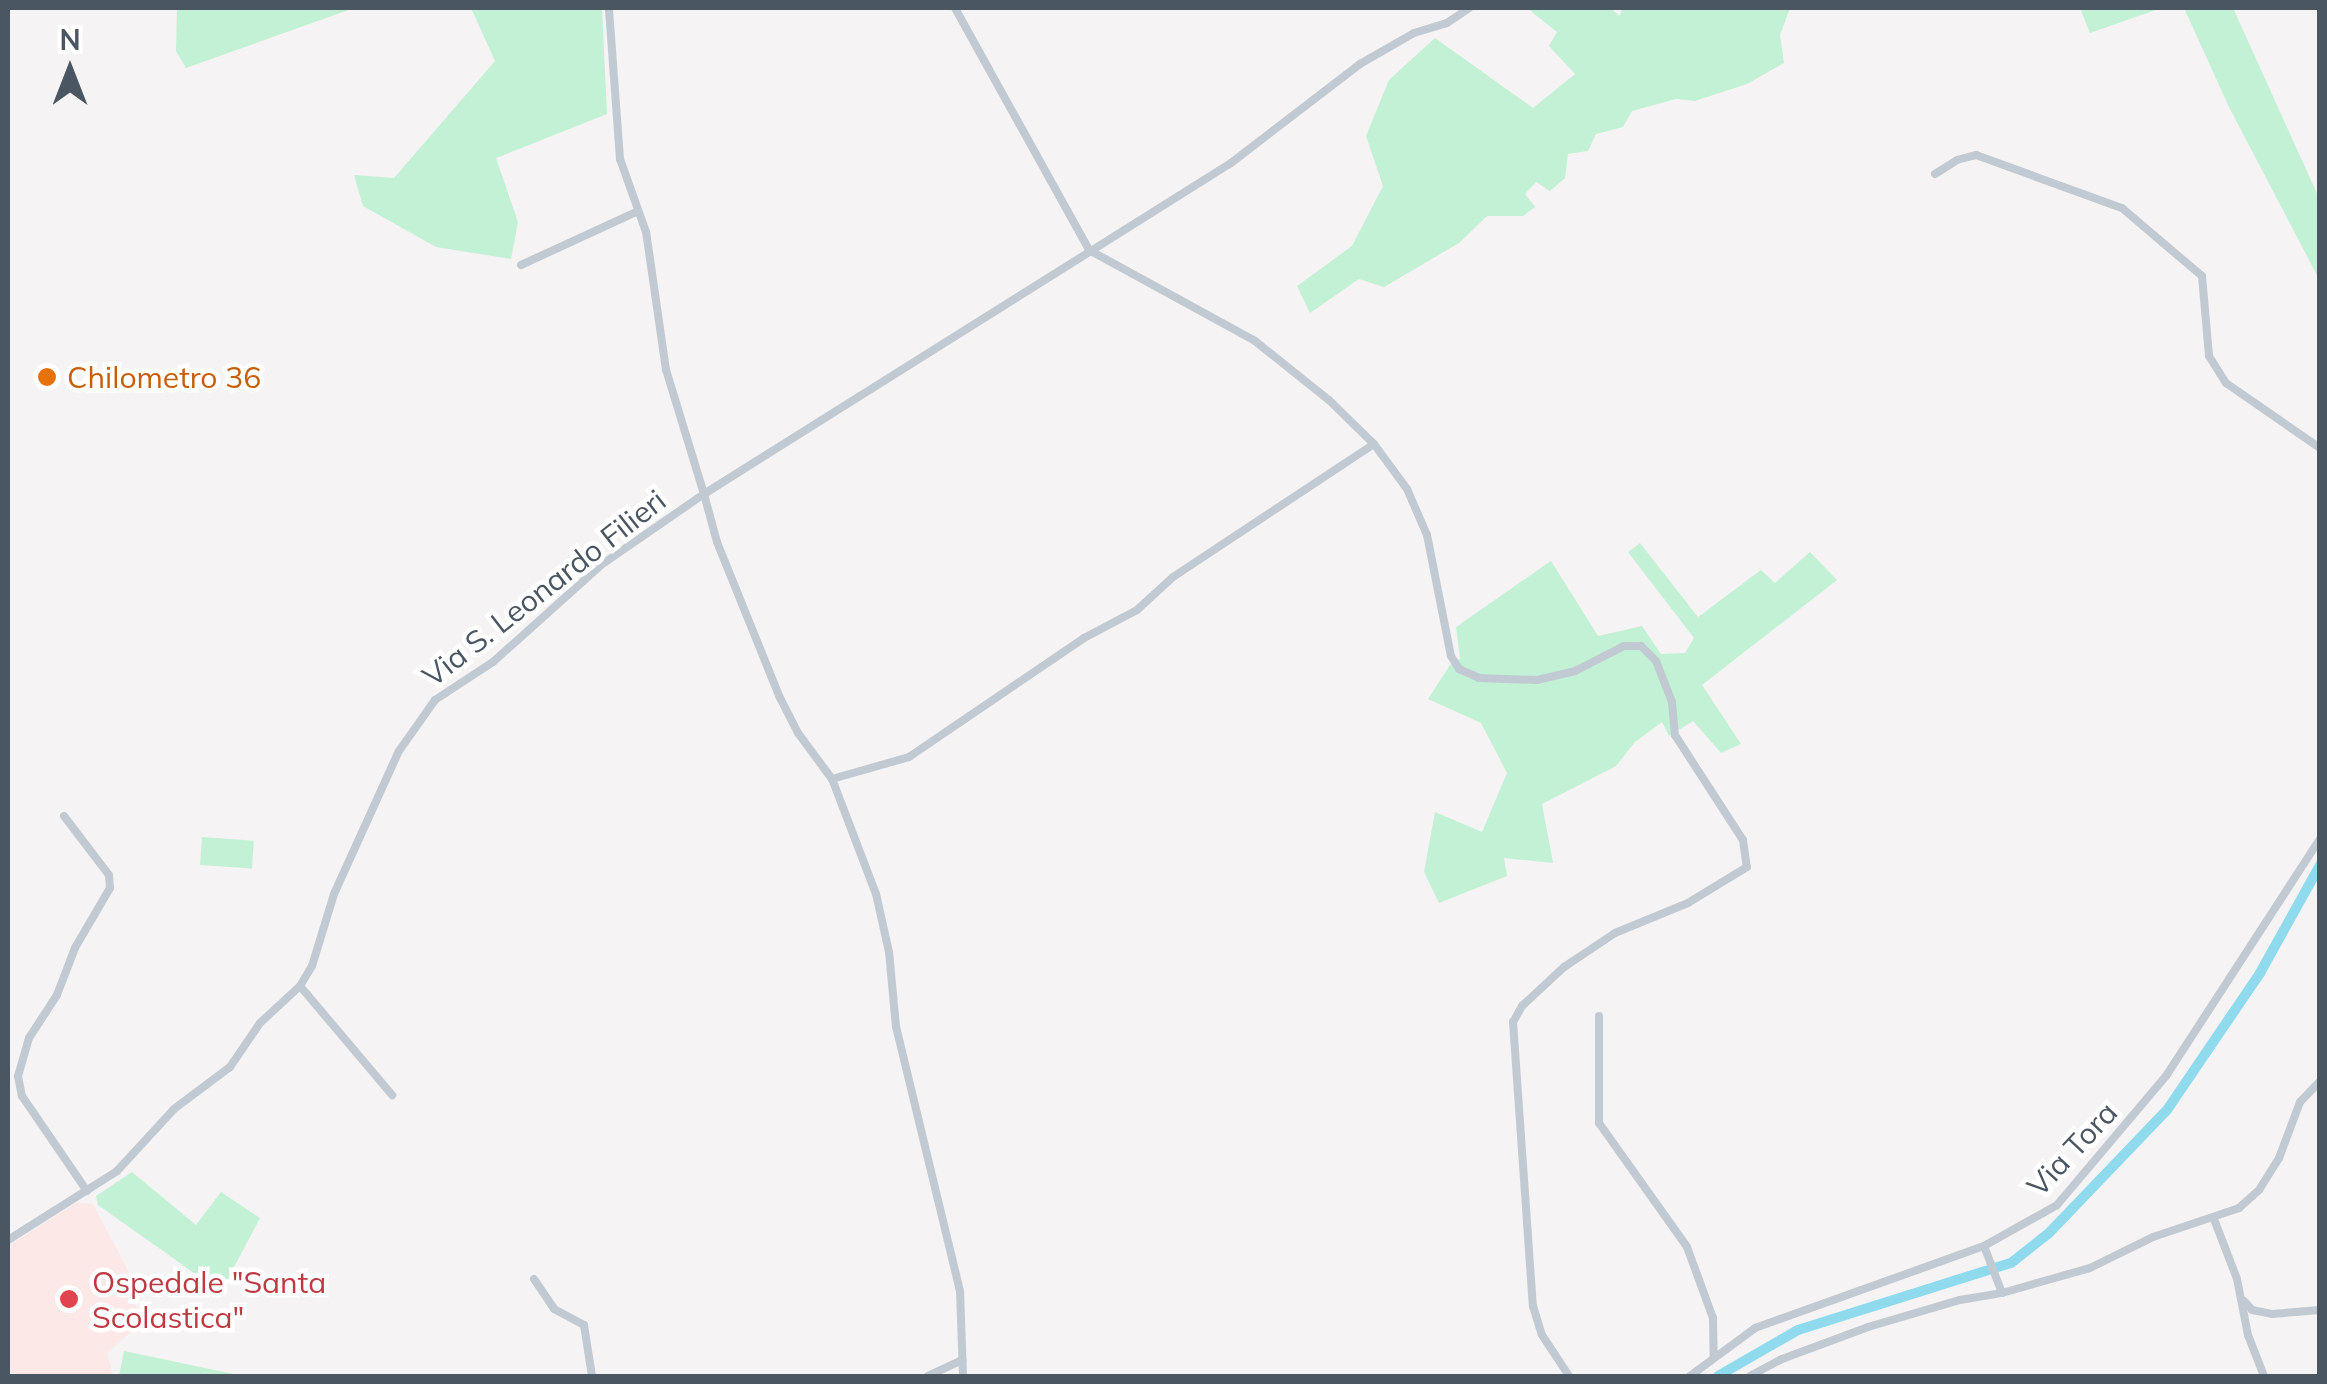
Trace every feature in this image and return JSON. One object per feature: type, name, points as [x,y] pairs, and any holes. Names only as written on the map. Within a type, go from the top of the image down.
[{"type":"street","name":"Via S. Leonardo Filieri","points":[[300,986],[312,966],[334,894],[406,737],[435,700],[494,662],[601,564],[704,494],[666,370],[646,232],[620,159],[609,8]]},
{"type":"street","points":[[955,8],[1089,250],[1255,341],[1329,400],[1374,444],[1407,489],[1427,536],[1451,656],[1460,668],[1478,678],[1538,680],[1575,671],[1624,646],[1641,646],[1656,661],[1672,702],[1675,734],[1743,840],[1746,867],[1688,903],[1615,933],[1564,968],[1522,1006],[1513,1022],[1532,1306],[1542,1335],[1569,1376]]},
{"type":"street","points":[[963,1376],[960,1290],[896,1027],[889,952],[876,894],[832,779],[798,733],[780,698],[717,542],[704,494],[1231,162],[1360,64],[1414,33],[1447,23],[1470,8]]},
{"type":"street","points":[[1935,174],[1957,160],[1976,156],[2122,208],[2202,276],[2209,356],[2226,383],[2320,448]]},
{"type":"street","points":[[520,265],[636,212]]},
{"type":"street","points":[[832,779],[909,757],[1084,638],[1137,610],[1174,577],[1374,444]]},
{"type":"street","points":[[64,816],[109,875],[110,888],[75,948],[57,995],[29,1038],[18,1076],[22,1096],[86,1191]]},
{"type":"street","name":"Via Tora","points":[[1690,1376],[1755,1328],[1787,1313],[1985,1248],[2056,1205],[2107,1151],[2218,1000],[2320,839]]},
{"type":"street","points":[[8,1240],[130,1160],[174,1109],[230,1067],[260,1023],[300,986],[392,1096]]},
{"type":"street","points":[[1600,1016],[1599,1123],[1687,1248],[1713,1318],[1714,1358]]},
{"type":"street","points":[[1750,1376],[1782,1359],[1868,1327],[2090,1268],[2153,1237],[2239,1208],[2259,1190],[2278,1158],[2300,1102],[2320,1081]]},
{"type":"street","points":[[2214,1219],[2244,1301],[2248,1335],[2264,1376]]},
{"type":"street","points":[[1985,1248],[2000,1290]]},
{"type":"street","points":[[534,1279],[554,1309],[584,1326],[592,1376]]},
{"type":"street","points":[[2244,1301],[2252,1310],[2272,1314],[2320,1310]]},
{"type":"street","points":[[928,1376],[963,1360]]},
{"type":"shaded area","name":"Ospedale \"Santa Scolastica\"","points":[[76,1203],[93,1204],[134,1282],[125,1287],[144,1320],[107,1353],[113,1376],[8,1376],[8,1246]]},
{"type":"green space","points":[[177,8],[354,8],[186,68],[176,51]]},
{"type":"green space","points":[[471,8],[602,8],[607,114],[496,158],[518,222],[511,259],[436,247],[363,206],[354,175],[394,178],[495,61]]},
{"type":"green space","points":[[1527,8],[1610,8],[1620,16],[1622,8],[1790,8],[1780,35],[1784,63],[1747,84],[1695,101],[1676,99],[1632,111],[1623,127],[1596,134],[1588,151],[1568,154],[1565,178],[1550,191],[1536,182],[1525,194],[1535,207],[1523,216],[1487,216],[1459,243],[1384,287],[1359,279],[1310,313],[1297,286],[1352,246],[1383,186],[1366,136],[1389,80],[1435,38],[1533,108],[1575,74],[1549,46],[1557,32]]},
{"type":"green space","points":[[2080,8],[2161,8],[2090,33]]},
{"type":"green space","points":[[2184,8],[2233,8],[2319,198],[2319,279],[2229,107]]},
{"type":"green space","points":[[1640,543],[1698,617],[1761,570],[1775,583],[1810,552],[1837,580],[1702,685],[1741,744],[1721,753],[1693,721],[1669,736],[1662,722],[1635,742],[1616,766],[1542,804],[1553,863],[1504,858],[1507,876],[1439,903],[1424,872],[1435,812],[1482,832],[1507,773],[1481,723],[1428,699],[1450,665],[1460,659],[1456,627],[1551,561],[1598,636],[1642,626],[1661,654],[1685,653],[1694,638],[1628,552]]},
{"type":"green space","points":[[202,837],[254,841],[252,869],[200,865]]},
{"type":"green space","points":[[132,1172],[196,1225],[221,1192],[260,1218],[221,1292],[98,1205],[96,1196]]},
{"type":"green space","points":[[124,1351],[243,1376],[119,1376]]},
{"type":"waterway","points":[[1718,1376],[1798,1330],[2011,1263],[2049,1233],[2167,1110],[2260,973],[2320,865]]},
{"type":"place","name":"Chilometro 36","points":[[47,377]]},
{"type":"place","name":"Ospedale \"Santa Scolastica\"","points":[[69,1299]]}]
